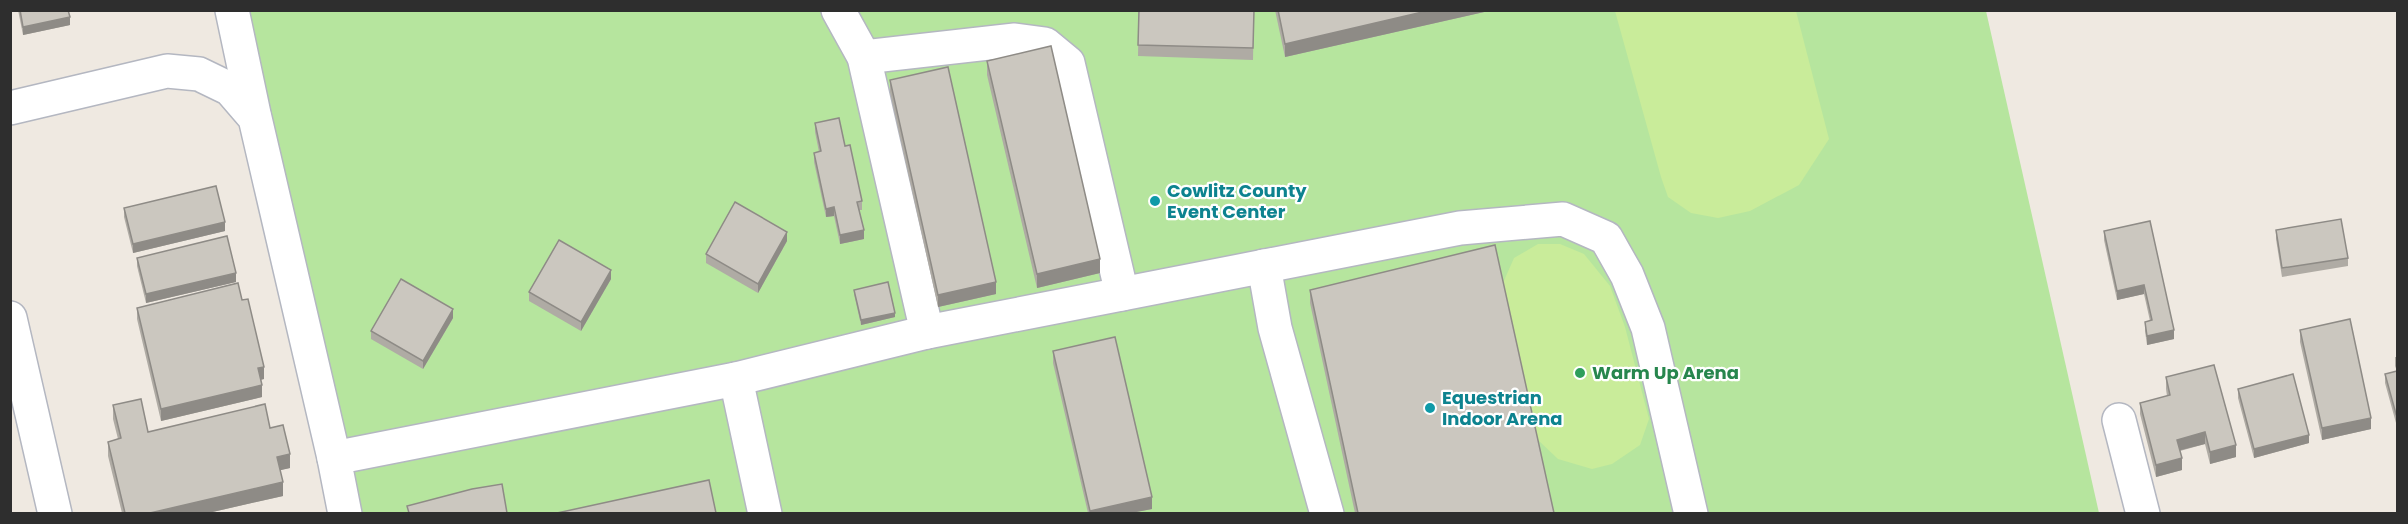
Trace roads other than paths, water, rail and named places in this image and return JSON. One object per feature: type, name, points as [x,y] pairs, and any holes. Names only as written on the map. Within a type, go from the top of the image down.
[{"type":"street","points":[[232,10],[345,513]]},
{"type":"street","points":[[838,10],[864,57],[927,332]]},
{"type":"street","points":[[864,57],[1016,40],[1045,44],[1068,63],[1122,294]]},
{"type":"street","points":[[10,108],[167,71],[199,74],[230,89],[255,118]]},
{"type":"street","points":[[334,458],[736,379],[927,332],[1264,266],[1460,228],[1563,219],[1606,238],[1627,275],[1648,328],[1691,513]]},
{"type":"street","points":[[1264,266],[1275,328],[1327,513]]},
{"type":"street","points":[[10,318],[55,513]]},
{"type":"street","points":[[736,379],[765,513]]},
{"type":"street","points":[[2119,420],[2143,513]]},
{"type":"place","name":"Cowlitz County Event Center","points":[[1155,201]]},
{"type":"place","name":"Warm Up Arena","points":[[1580,373]]},
{"type":"place","name":"Equestrian Indoor Arena","points":[[1430,408]]}]
